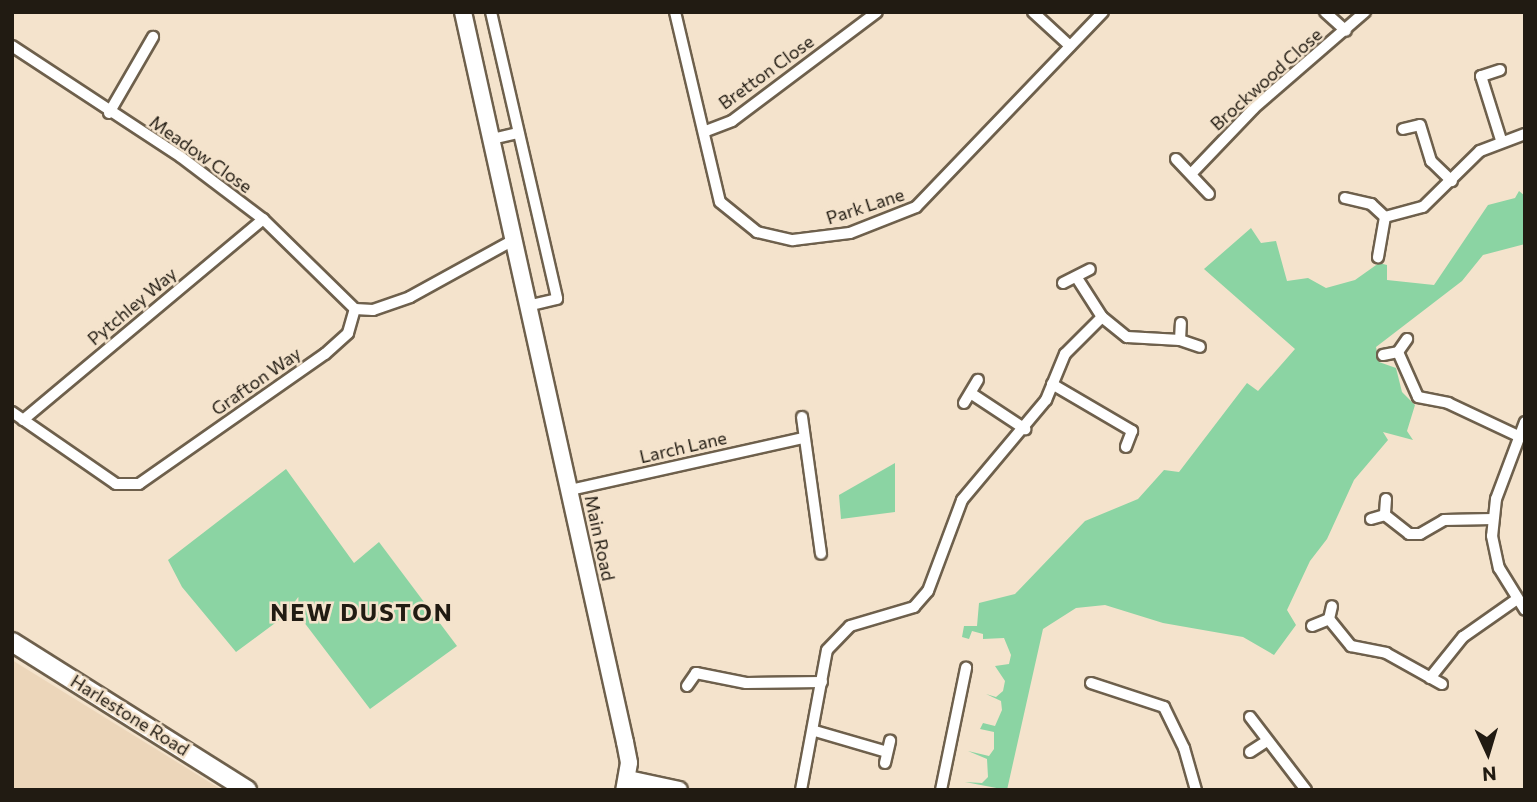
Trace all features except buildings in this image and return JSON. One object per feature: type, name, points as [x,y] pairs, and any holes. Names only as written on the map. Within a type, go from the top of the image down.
[{"type":"main road","name":"Harlestone Road","points":[[12,642],[247,790]]},
{"type":"street","name":"Main Road","points":[[463,12],[625,741],[626,784]]},
{"type":"street","points":[[491,12],[557,299],[530,306]]},
{"type":"street","name":"Park Lane","points":[[675,12],[706,131],[720,202],[741,223],[793,240],[841,235],[927,199],[1104,12]]},
{"type":"street","name":"Bretton Close","points":[[706,131],[732,121],[877,12]]},
{"type":"street","points":[[1033,12],[1070,46]]},
{"type":"street","points":[[1325,12],[1346,31]]},
{"type":"street","name":"Brockwood Close","points":[[1191,174],[1254,108],[1365,12]]},
{"type":"street","points":[[109,113],[153,37]]},
{"type":"street","name":"Meadow Close","points":[[12,46],[263,219],[355,309]]},
{"type":"street","points":[[1500,70],[1481,76],[1501,140]]},
{"type":"street","points":[[1403,129],[1420,125],[1431,161],[1452,181]]},
{"type":"street","points":[[492,139],[518,133]]},
{"type":"street","points":[[1385,217],[1423,207],[1452,181],[1479,151],[1501,140],[1525,134]]},
{"type":"street","points":[[1176,159],[1209,194]]},
{"type":"street","points":[[1345,198],[1371,204],[1385,217]]},
{"type":"street","points":[[1378,257],[1385,217]]},
{"type":"street","name":"Pytchley Way","points":[[23,420],[263,219]]},
{"type":"street","points":[[355,309],[373,310],[410,297],[515,239]]},
{"type":"street","points":[[1063,283],[1077,278],[1090,268]]},
{"type":"street","points":[[1077,278],[1102,317],[1127,337],[1180,340],[1200,347]]},
{"type":"street","name":"Grafton Way","points":[[12,412],[116,484],[139,484],[325,354],[348,333],[355,309]]},
{"type":"street","points":[[802,790],[815,731],[827,650],[837,636],[850,626],[914,607],[928,591],[962,500],[1025,429],[1052,384],[1065,354],[1102,317]]},
{"type":"street","points":[[1180,340],[1181,323]]},
{"type":"street","points":[[1383,355],[1398,352],[1407,339]]},
{"type":"street","points":[[1398,352],[1419,397],[1448,403],[1518,436]]},
{"type":"street","points":[[978,380],[968,398],[1025,429]]},
{"type":"street","points":[[1052,384],[1132,431]]},
{"type":"street","points":[[802,417],[821,554]]},
{"type":"street","points":[[1525,422],[1518,436],[1493,519],[1499,568],[1525,610]]},
{"type":"street","points":[[1126,447],[1132,431],[1144,424]]},
{"type":"street","name":"Larch Lane","points":[[570,490],[803,438]]},
{"type":"street","points":[[1385,515],[1386,499]]},
{"type":"street","points":[[1385,515],[1409,534],[1420,534],[1444,520],[1493,519]]},
{"type":"street","points":[[1371,519],[1385,515]]},
{"type":"street","points":[[1430,678],[1463,637],[1517,599]]},
{"type":"street","points":[[1329,619],[1332,606]]},
{"type":"street","points":[[1329,619],[1351,646],[1385,653],[1442,684]]},
{"type":"street","points":[[1312,626],[1329,619]]},
{"type":"street","points":[[687,686],[696,673],[697,659]]},
{"type":"street","points":[[941,790],[966,668]]},
{"type":"street","points":[[696,673],[746,683],[822,682]]},
{"type":"street","points":[[1091,683],[1164,707],[1184,748],[1196,790]]},
{"type":"street","points":[[1251,717],[1306,790]]},
{"type":"street","points":[[815,731],[887,746],[885,763]]},
{"type":"street","points":[[1250,752],[1267,741]]},
{"type":"street","points":[[626,784],[679,790]]},
{"type":"shaded area","points":[[12,660],[222,790],[12,790]]},
{"type":"green space","points":[[1519,191],[1525,196],[1525,244],[1483,255],[1462,281],[1376,347],[1379,362],[1396,368],[1402,392],[1415,405],[1407,431],[1413,440],[1383,432],[1388,440],[1354,480],[1327,539],[1310,561],[1287,610],[1296,625],[1274,655],[1243,637],[1163,623],[1105,605],[1076,608],[1043,629],[1007,790],[965,782],[982,783],[988,777],[987,759],[968,751],[989,756],[994,749],[994,732],[980,729],[983,723],[995,726],[1002,710],[1001,701],[986,694],[996,697],[1003,691],[1005,681],[995,666],[1009,664],[1011,655],[1004,638],[983,639],[983,634],[972,631],[969,639],[962,637],[964,626],[977,626],[979,603],[1015,594],[1085,521],[1138,499],[1164,470],[1179,472],[1247,383],[1258,391],[1295,349],[1204,269],[1251,228],[1261,243],[1276,241],[1287,281],[1308,278],[1326,288],[1355,280],[1379,263],[1387,265],[1387,280],[1434,285],[1488,205],[1515,198]]},
{"type":"green space","points":[[895,463],[895,512],[841,519],[839,495]]},
{"type":"green space","points":[[286,469],[354,563],[379,542],[457,646],[370,709],[294,609],[236,652],[182,587],[168,560]]},
{"type":"district","name":"NEW DUSTON","points":[[362,612]]}]
